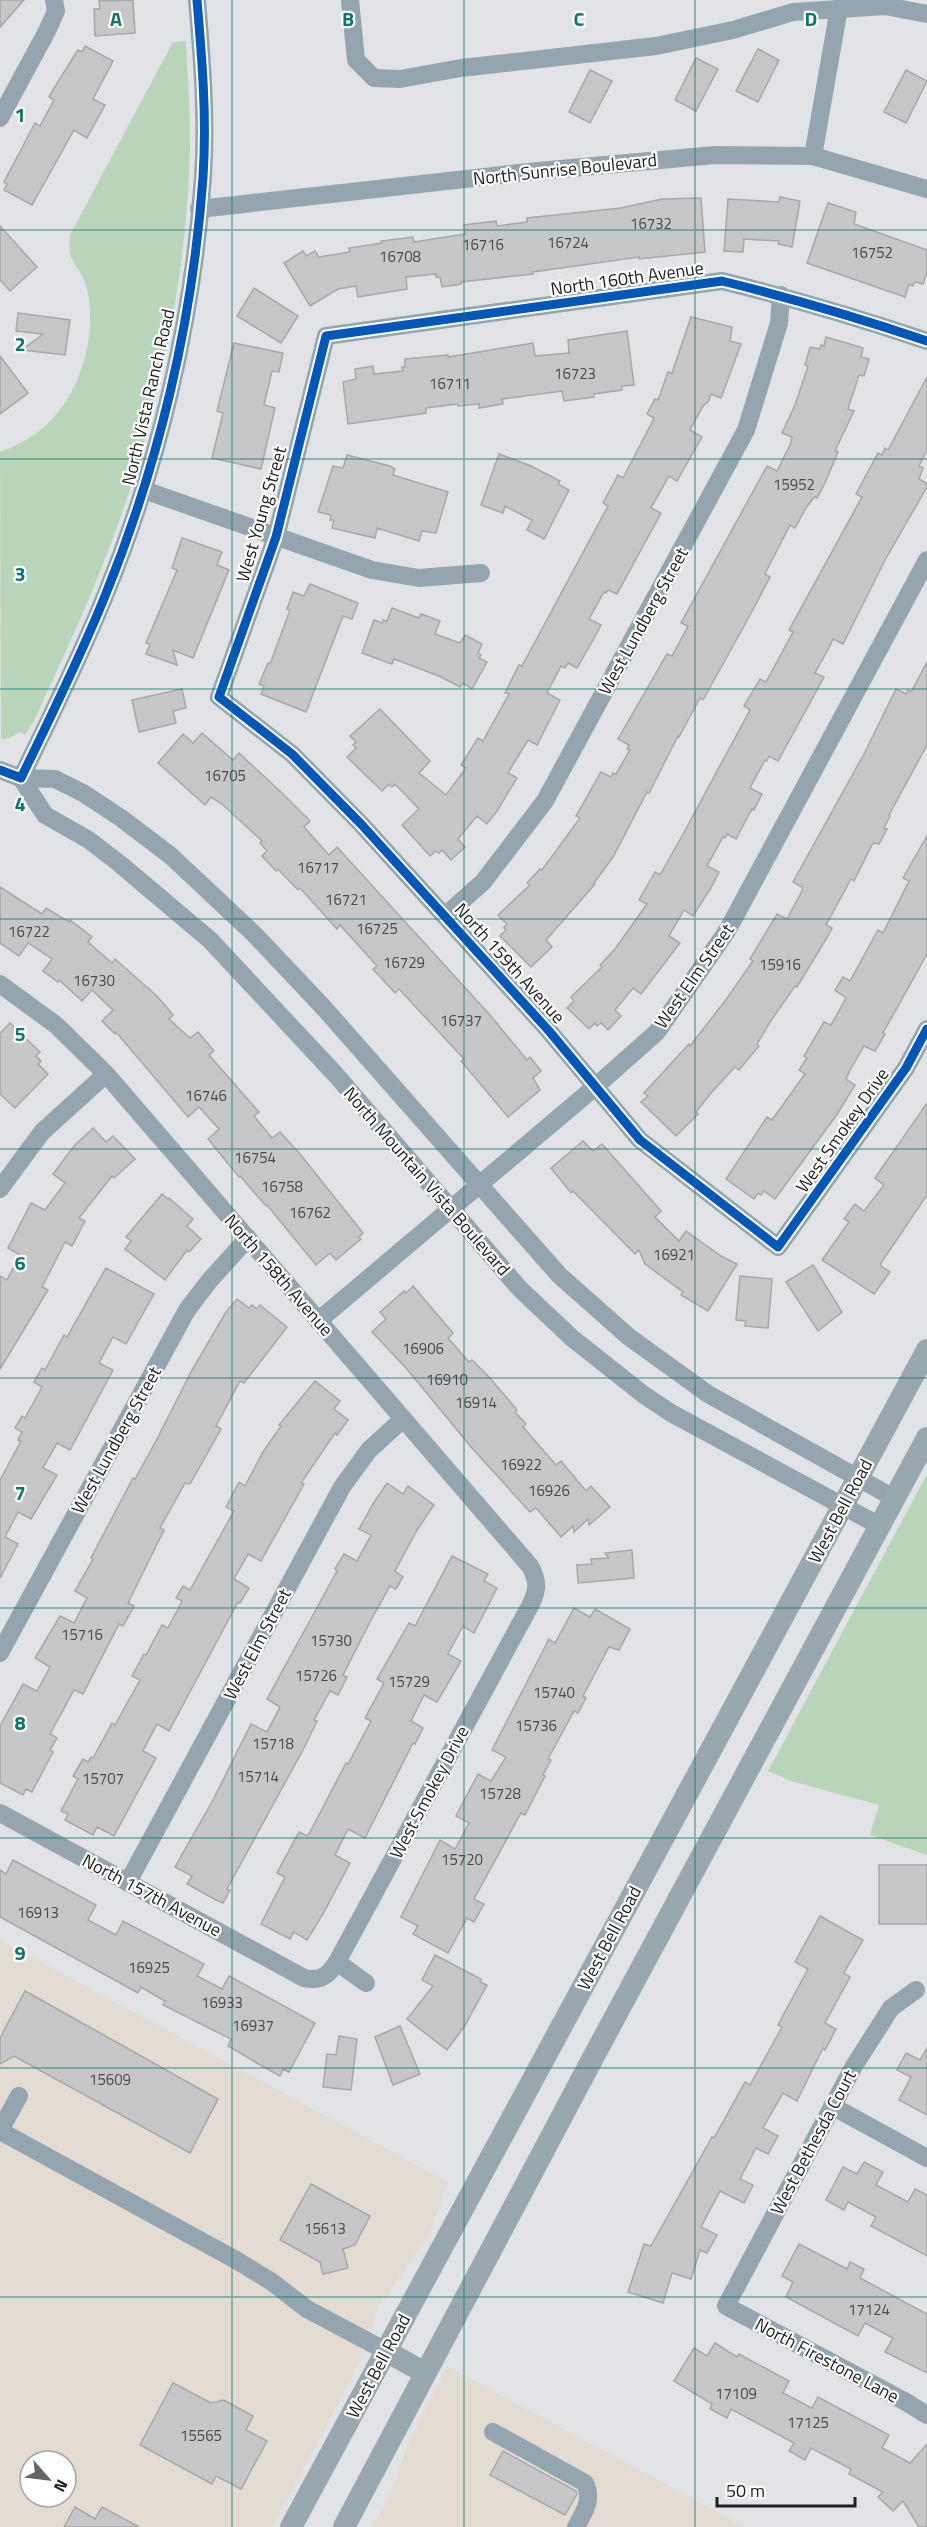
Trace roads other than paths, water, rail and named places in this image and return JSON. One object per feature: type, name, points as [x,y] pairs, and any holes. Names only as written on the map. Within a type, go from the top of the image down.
[{"type":"main road","name":"West Bell Road","points":[[291,2527],[927,1350]]},
{"type":"main road","points":[[344,2527],[927,1438]]},
{"type":"main road","points":[[386,2351],[425,2373]]},
{"type":"street","name":"North Vista Ranch Road","points":[[21,778],[105,597],[144,490],[173,377],[195,250],[203,177],[204,85],[197,0]]},
{"type":"street","points":[[350,0],[356,60],[374,78],[400,79],[461,68],[656,46],[733,30],[793,12],[885,6],[927,14]]},
{"type":"street","points":[[0,118],[55,6]]},
{"type":"street","points":[[813,156],[838,8]]},
{"type":"street","name":"North Sunrise Boulevard","points":[[200,209],[653,159],[715,155],[813,156],[927,189]]},
{"type":"street","name":"North 160th Avenue","points":[[326,336],[722,281],[782,295],[927,341]]},
{"type":"street","name":"West Lundberg Street","points":[[446,915],[483,882],[544,801],[746,430],[779,323],[782,295]]},
{"type":"street","name":"West Young Street","points":[[219,697],[276,537],[326,336]]},
{"type":"street","points":[[144,490],[372,570],[418,578],[481,573]]},
{"type":"street","name":"West Elm Street","points":[[318,1321],[596,1087],[657,1032],[727,931],[927,560]]},
{"type":"street","name":"North 159th Avenue","points":[[219,697],[292,754],[446,915],[495,973],[549,1031],[640,1140],[778,1247]]},
{"type":"street","name":"North Mountain Vista Boulevard","points":[[0,770],[21,778],[55,779],[83,793],[171,856],[283,964],[398,1089],[559,1275],[629,1337],[708,1394],[894,1498]]},
{"type":"street","name":"North Mountain Vista Boulevard","points":[[21,778],[45,815],[89,840],[210,940],[336,1075],[520,1289],[572,1338],[644,1395],[694,1427],[880,1526]]},
{"type":"street","name":"North 158th Avenue","points":[[0,984],[56,1024],[106,1074],[530,1566],[537,1585]]},
{"type":"street","name":"West Smokey Drive","points":[[778,1247],[906,1068],[927,1029]]},
{"type":"street","points":[[0,1189],[42,1132],[106,1074]]},
{"type":"street","name":"West Lundberg Street","points":[[0,1653],[187,1310],[210,1280],[248,1238]]},
{"type":"street","name":"West Elm Street","points":[[128,1882],[342,1487],[369,1449],[403,1419]]},
{"type":"street","name":"West Smokey Drive","points":[[304,1978],[319,1979],[332,1970],[337,1962],[531,1604],[537,1585]]},
{"type":"street","name":"North 157th Avenue","points":[[0,1813],[304,1978]]},
{"type":"street","points":[[337,1962],[366,1983]]},
{"type":"street","name":"West Bethesda Court","points":[[726,2306],[854,2066],[891,2008],[916,1990]]},
{"type":"street","points":[[19,2096],[0,2131],[250,2268],[307,2309],[386,2351]]},
{"type":"street","points":[[832,2106],[927,2158]]},
{"type":"street","name":"North Firestone Lane","points":[[726,2306],[927,2415]]},
{"type":"street","points":[[493,2432],[585,2483],[589,2499],[576,2527]]}]
